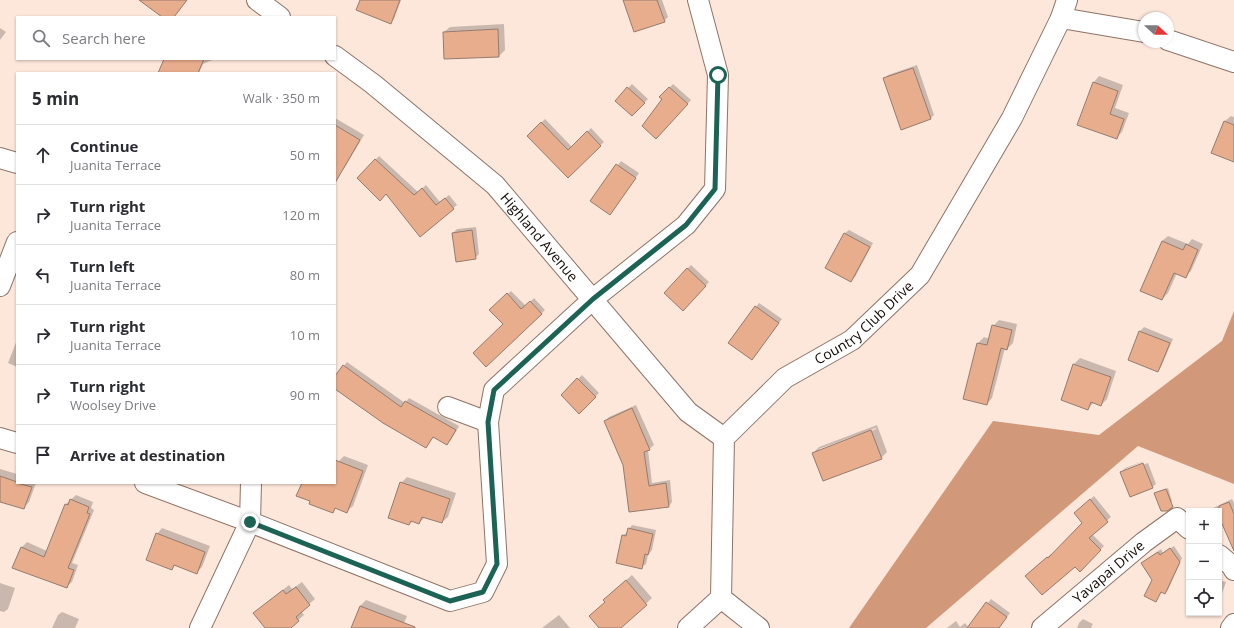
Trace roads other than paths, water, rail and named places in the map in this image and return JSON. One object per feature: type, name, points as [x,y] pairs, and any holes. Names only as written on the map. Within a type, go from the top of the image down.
[{"type":"street","points":[[257,0],[279,16]]},
{"type":"street","points":[[148,484],[250,522],[450,601],[483,592],[497,564],[488,422],[494,390],[593,299],[686,225],[715,189],[718,75],[698,0]]},
{"type":"street","points":[[1064,9],[1138,30]]},
{"type":"street","name":"Country Club Drive","points":[[724,438],[785,378],[852,340],[920,275],[1012,118],[1064,9]]},
{"type":"street","points":[[1174,42],[1234,62]]},
{"type":"street","name":"Highland Avenue","points":[[336,57],[373,84],[495,186],[688,412],[724,438]]},
{"type":"street","points":[[0,158],[16,163]]},
{"type":"street","points":[[0,286],[16,245]]},
{"type":"street","points":[[448,407],[488,422]]},
{"type":"street","points":[[0,438],[16,443]]},
{"type":"street","points":[[688,628],[721,598],[724,438]]},
{"type":"street","points":[[200,628],[250,522],[251,484]]},
{"type":"street","name":"Yavapai Drive","points":[[1042,628],[1144,542],[1183,523]]},
{"type":"street","points":[[1222,558],[1232,566],[1234,570]]},
{"type":"street","points":[[721,598],[759,628]]},
{"type":"street","points":[[1231,628],[1234,624]]}]
